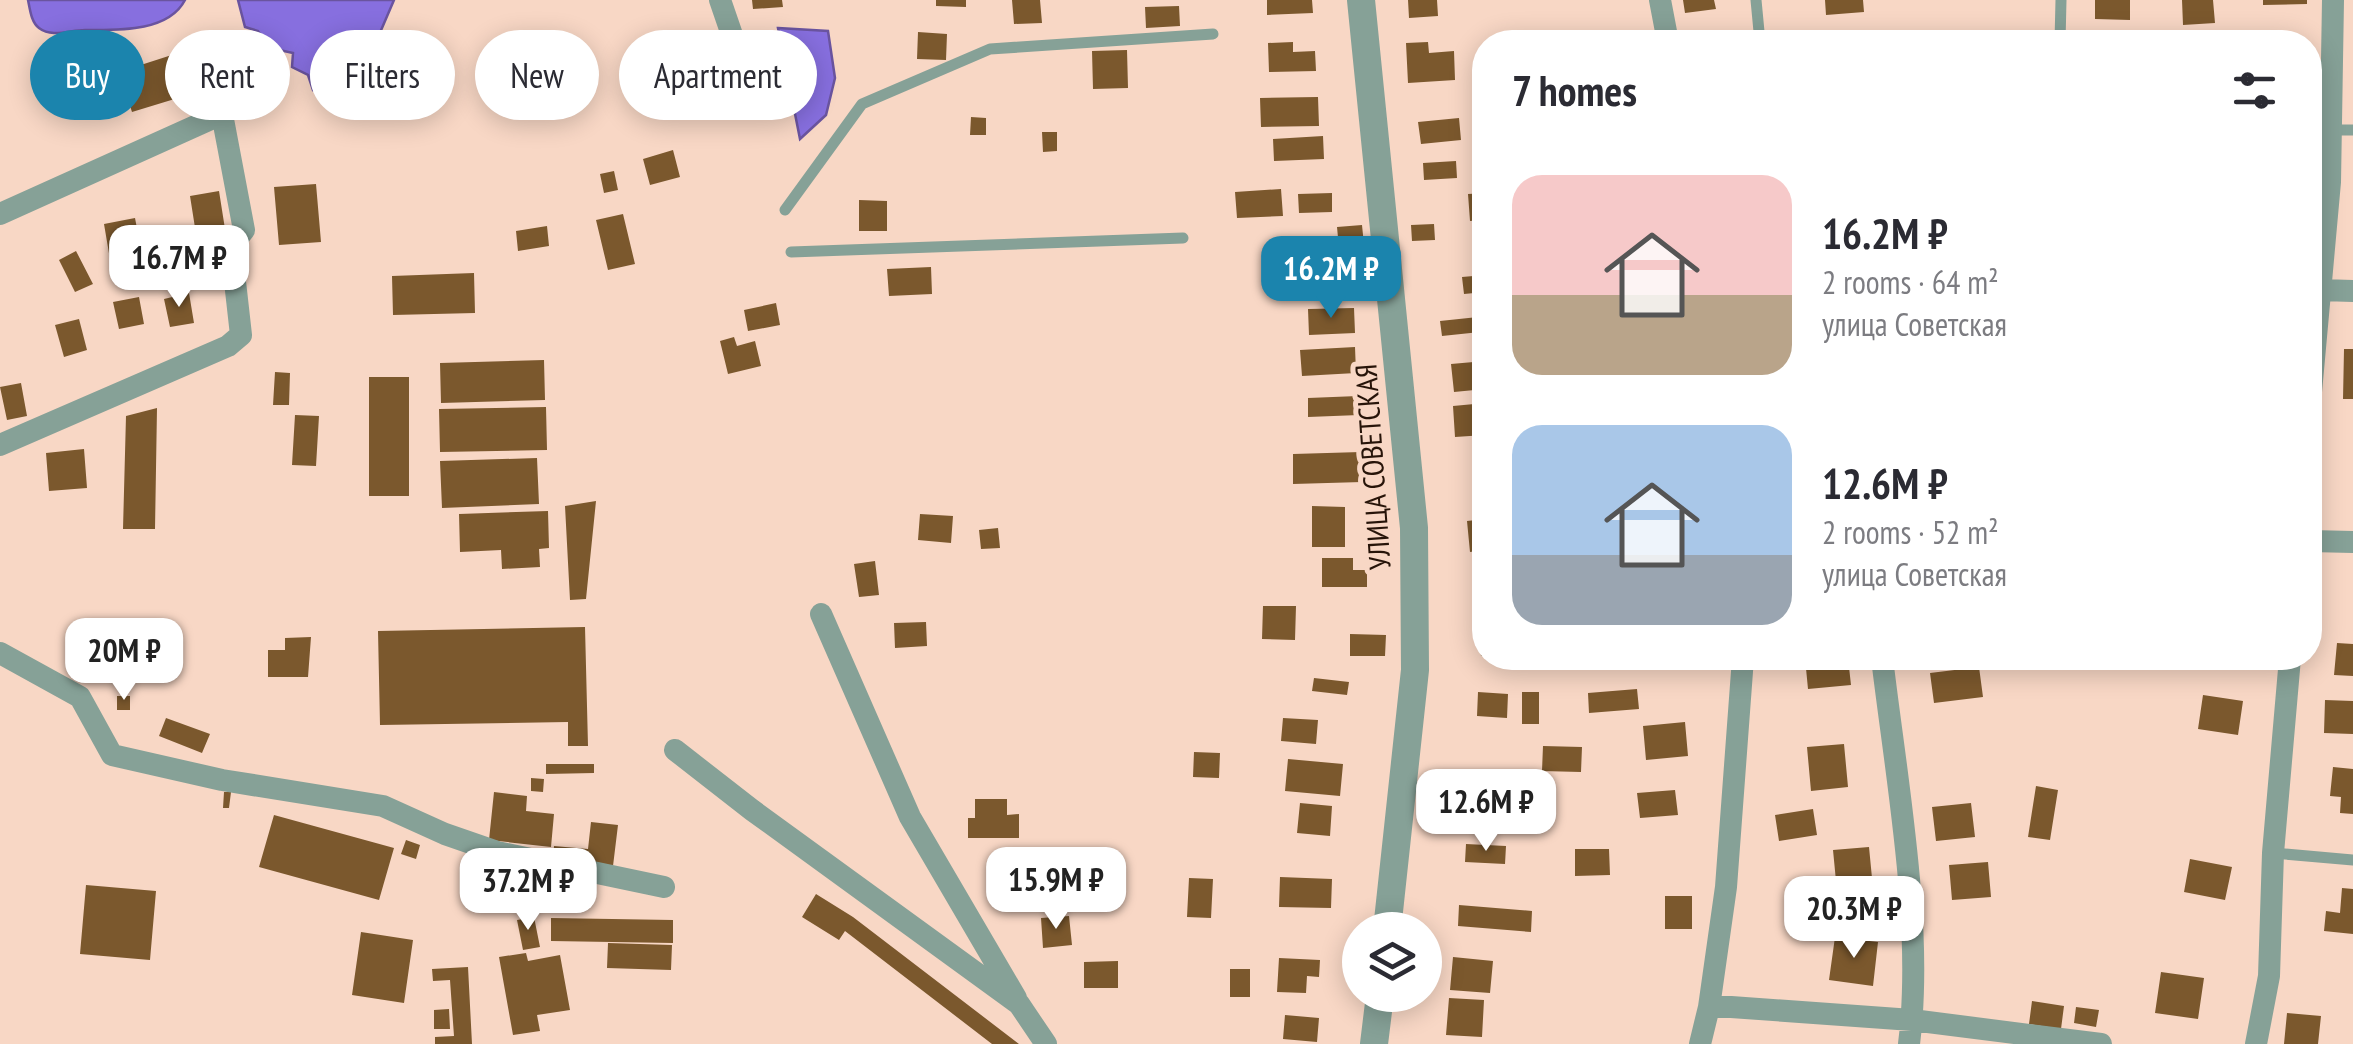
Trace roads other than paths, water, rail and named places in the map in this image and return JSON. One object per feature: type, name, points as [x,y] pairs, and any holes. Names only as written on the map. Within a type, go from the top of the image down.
[{"type":"street","points":[[720,0],[730,30]]},
{"type":"street","name":"УЛИЦА СОВЕТСКАЯ","points":[[1361,0],[1414,528],[1415,670],[1389,912]]},
{"type":"street","points":[[1660,0],[1666,30]]},
{"type":"street","points":[[2322,275],[2342,130],[2333,0]]},
{"type":"street","points":[[0,214],[222,114],[244,230],[231,246],[241,335],[228,346],[0,445]]},
{"type":"street","points":[[2322,290],[2353,290]]},
{"type":"street","points":[[2322,541],[2353,542]]},
{"type":"street","points":[[821,614],[910,818],[1046,1044]]},
{"type":"street","points":[[0,653],[80,697],[112,754],[222,780],[383,806],[497,852],[664,888]]},
{"type":"street","points":[[1700,1044],[1726,887],[1742,670]]},
{"type":"street","points":[[1883,670],[1910,900],[1911,1032]]},
{"type":"street","points":[[2256,1044],[2269,976],[2273,852],[2289,670]]},
{"type":"street","points":[[676,750],[752,810],[1020,1004]]},
{"type":"street","points":[[1709,1007],[1911,1032],[2101,1044]]},
{"type":"street","points":[[1374,1044],[1378,1012]]},
{"type":"lane","points":[[1756,0],[1759,30]]},
{"type":"lane","points":[[2060,30],[2061,0]]},
{"type":"lane","points":[[786,210],[862,104],[990,49],[1214,34]]},
{"type":"lane","points":[[791,252],[1183,238]]},
{"type":"lane","points":[[2273,852],[2353,860]]}]
